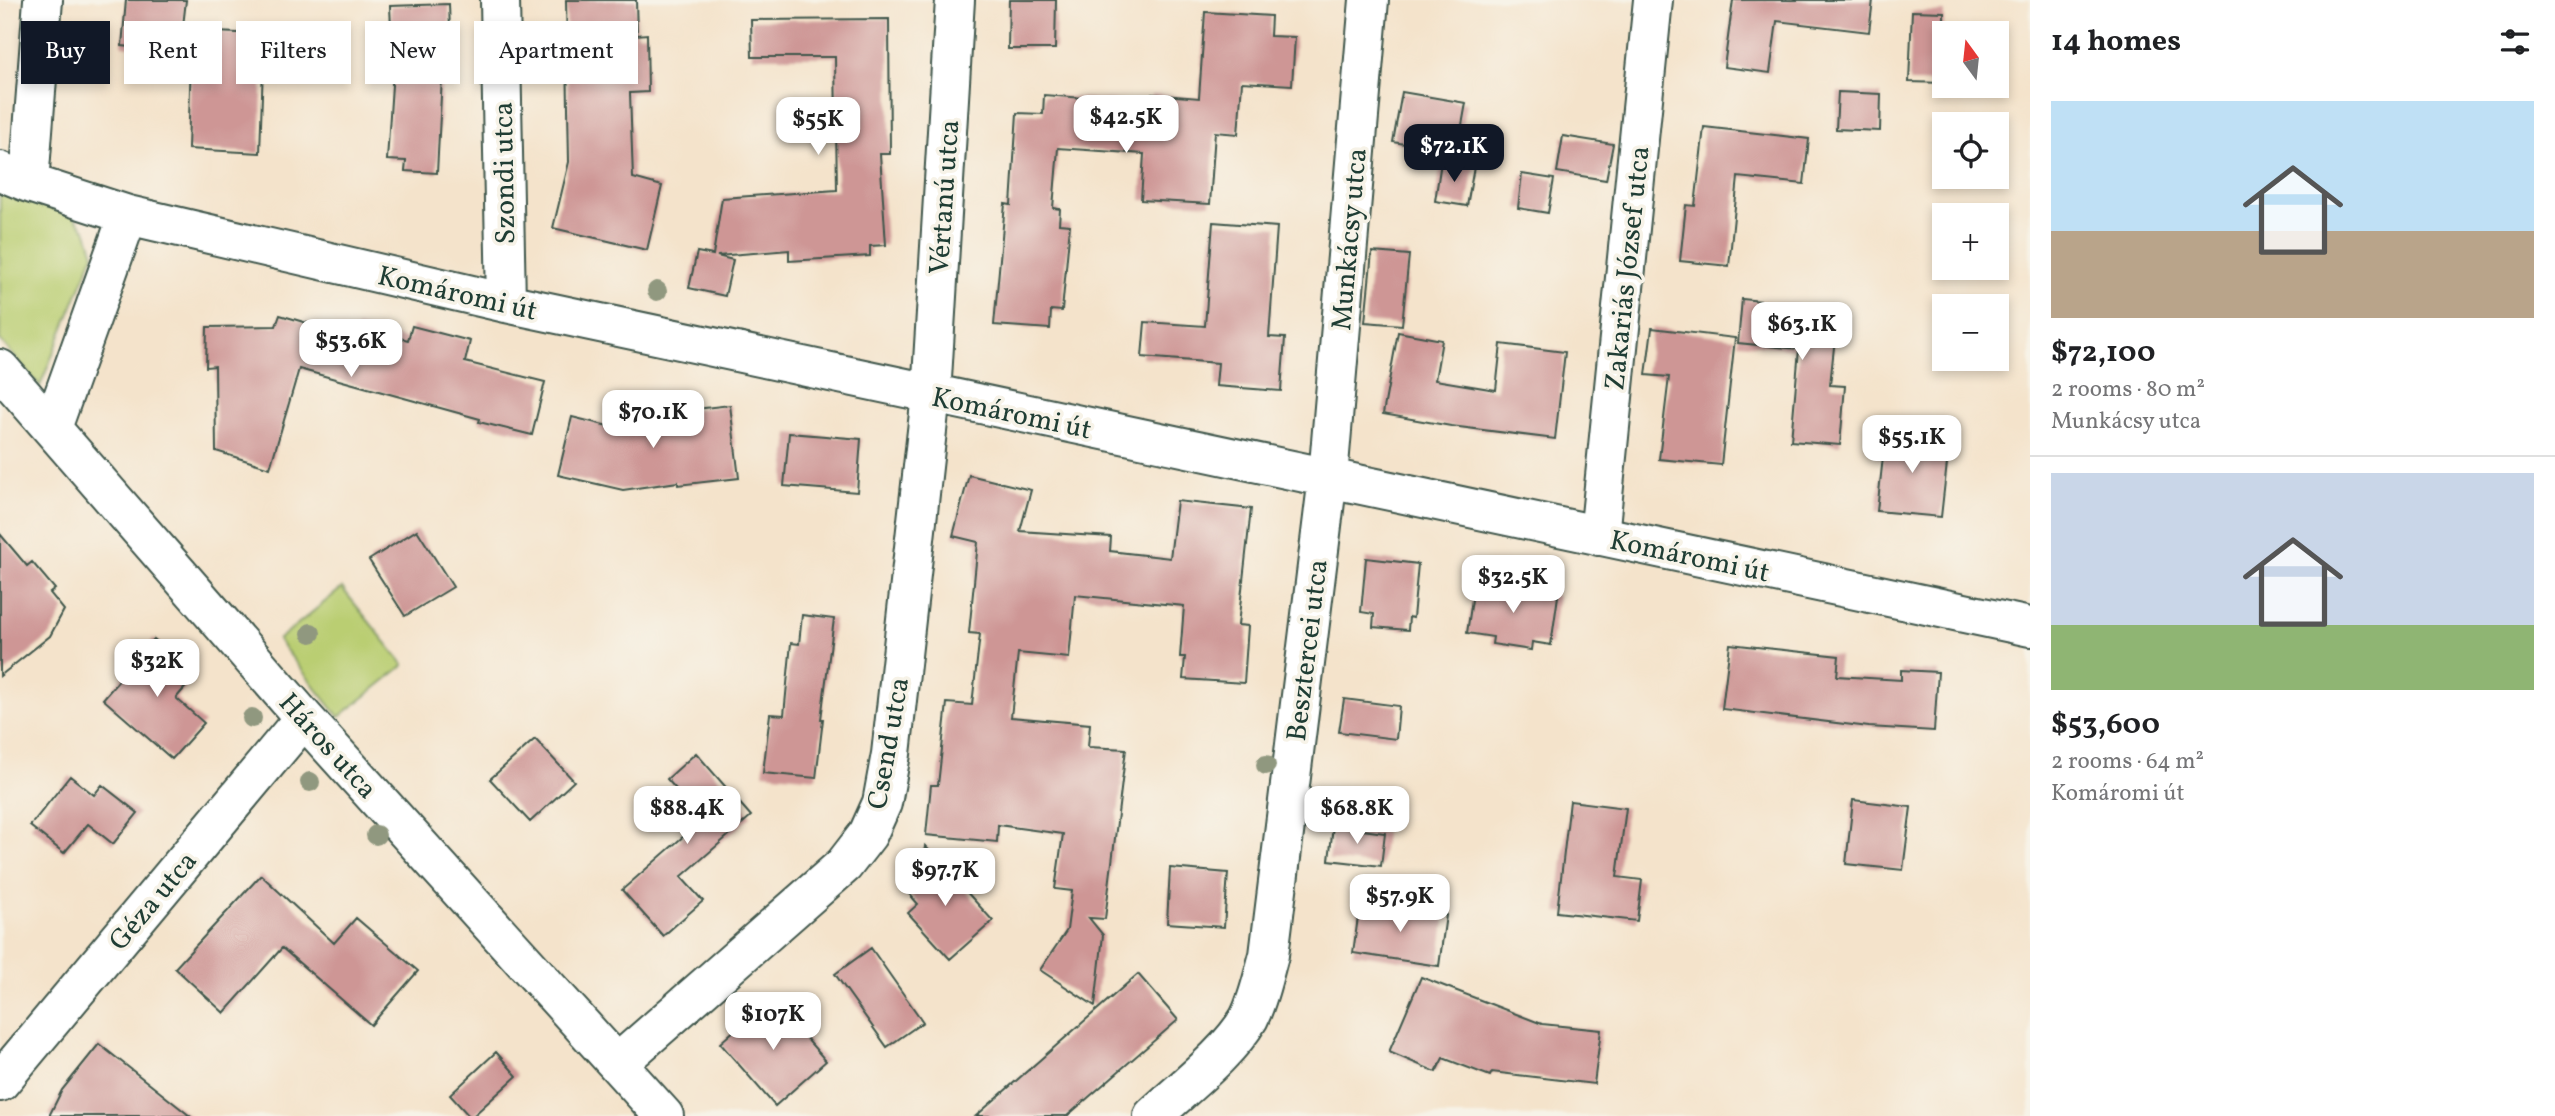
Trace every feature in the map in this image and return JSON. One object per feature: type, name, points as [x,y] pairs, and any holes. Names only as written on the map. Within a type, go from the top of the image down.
[{"type":"street","points":[[15,177],[43,0]]},
{"type":"street","name":"Szondi utca","points":[[500,0],[506,303]]},
{"type":"street","name":"Vértanú utca","points":[[931,395],[955,0]]},
{"type":"street","name":"Munkácsy utca","points":[[1328,477],[1369,0]]},
{"type":"street","name":"Zakariás József utca","points":[[1600,536],[1653,0]]},
{"type":"street","name":"Komáromi út","points":[[15,177],[128,215],[506,303],[2030,627]]},
{"type":"street","points":[[52,428],[128,215]]},
{"type":"street","name":"Háros utca","points":[[0,369],[304,718],[664,1116]]},
{"type":"street","name":"Csend utca","points":[[617,1064],[844,865],[868,834],[882,803],[891,754],[931,395]]},
{"type":"street","name":"Besztercei utca","points":[[1153,1116],[1225,1048],[1248,1018],[1260,990],[1269,955],[1328,477]]},
{"type":"street","name":"Géza utca","points":[[0,1082],[304,718]]},
{"type":"green space","points":[[0,186],[73,215],[87,232],[94,254],[40,386],[0,340]]},
{"type":"green space","points":[[342,588],[404,665],[339,717],[278,640]]},
{"type":"building","points":[[126,0],[186,0],[184,21],[124,21]]},
{"type":"building","points":[[566,0],[636,0],[637,21],[566,21]]},
{"type":"building","points":[[1009,0],[1056,0],[1055,49],[1008,49]]},
{"type":"building","points":[[1733,0],[1873,0],[1869,32],[1777,21],[1770,73],[1724,67]]},
{"type":"building","points":[[449,4],[450,21],[391,21],[390,6]]},
{"type":"building","points":[[1912,11],[1944,12],[1944,21],[1932,21],[1932,83],[1909,82]]},
{"type":"building","points":[[1205,12],[1271,16],[1270,36],[1295,37],[1292,85],[1242,82],[1238,134],[1215,132],[1210,204],[1141,200],[1144,154],[1058,148],[1053,208],[1060,209],[1059,224],[1070,225],[1062,311],[1051,310],[1050,329],[994,325],[1005,204],[1011,205],[1017,113],[1043,114],[1044,95],[1151,103],[1152,94],[1199,98]]},
{"type":"building","points":[[889,19],[890,154],[880,154],[886,245],[870,246],[870,256],[789,261],[789,250],[717,256],[733,260],[725,296],[689,288],[697,252],[713,255],[722,198],[837,190],[835,57],[752,57],[751,20]]},
{"type":"building","points":[[222,32],[236,33],[236,84],[262,84],[260,153],[188,149],[190,84],[222,84]]},
{"type":"building","points":[[647,34],[648,92],[630,93],[633,178],[662,186],[647,250],[553,228],[569,162],[568,84],[638,84],[638,35]]},
{"type":"building","points":[[392,84],[442,84],[437,173],[405,171],[406,161],[387,160]]},
{"type":"building","points":[[1402,92],[1466,103],[1457,153],[1393,142]]},
{"type":"building","points":[[1838,92],[1881,94],[1880,131],[1836,129]]},
{"type":"building","points":[[1704,127],[1809,139],[1804,184],[1738,177],[1729,266],[1680,261],[1686,205],[1695,206]]},
{"type":"building","points":[[1563,136],[1613,144],[1606,180],[1557,172]]},
{"type":"building","points":[[1441,162],[1474,167],[1467,206],[1435,201]]},
{"type":"building","points":[[1522,174],[1554,179],[1548,213],[1518,208]]},
{"type":"building","points":[[1213,222],[1277,227],[1269,337],[1285,338],[1281,391],[1216,386],[1218,363],[1142,357],[1145,322],[1205,326]]},
{"type":"building","points":[[1372,252],[1409,255],[1402,325],[1365,322]]},
{"type":"building","points":[[1742,299],[1838,309],[1830,385],[1845,386],[1840,445],[1791,441],[1799,349],[1738,343]]},
{"type":"building","points":[[280,315],[354,337],[357,326],[408,340],[412,326],[470,341],[465,362],[545,382],[532,435],[299,369],[270,468],[216,451],[215,366],[206,367],[207,327],[276,326]]},
{"type":"building","points":[[1652,328],[1735,338],[1721,465],[1659,459],[1669,377],[1646,375]]},
{"type":"building","points":[[1398,332],[1442,340],[1435,380],[1496,390],[1501,344],[1565,352],[1555,439],[1383,414]]},
{"type":"building","points":[[730,405],[739,478],[678,485],[678,482],[623,490],[558,475],[572,417],[608,426],[670,412]]},
{"type":"building","points":[[1886,430],[1941,436],[1939,462],[1947,463],[1941,517],[1877,511]]},
{"type":"building","points":[[789,433],[861,439],[857,492],[784,486]]},
{"type":"building","points":[[969,475],[1031,490],[1020,531],[1111,537],[1110,551],[1170,558],[1177,501],[1251,509],[1238,625],[1248,626],[1244,683],[1183,679],[1185,657],[1180,657],[1184,606],[1075,595],[1069,658],[1018,653],[1011,717],[1090,724],[1088,747],[1126,749],[1105,919],[1089,918],[1103,935],[1095,1006],[1040,970],[1067,930],[1072,891],[1055,889],[1063,834],[998,825],[997,842],[926,835],[931,785],[938,785],[947,703],[972,705],[980,634],[969,633],[978,542],[953,536]]},
{"type":"building","points":[[417,530],[453,587],[405,616],[369,560]]},
{"type":"building","points":[[0,534],[27,566],[32,562],[55,589],[50,593],[64,610],[50,636],[0,676]]},
{"type":"building","points":[[1366,558],[1418,564],[1413,618],[1409,617],[1408,630],[1373,627],[1374,614],[1361,612]]},
{"type":"building","points":[[1500,581],[1542,587],[1541,594],[1558,596],[1551,645],[1532,642],[1531,650],[1492,644],[1493,637],[1467,633],[1474,586],[1499,590]]},
{"type":"building","points":[[802,615],[834,619],[816,778],[763,773],[770,714],[784,715],[791,643],[799,644]]},
{"type":"building","points":[[154,639],[196,675],[176,698],[204,723],[172,759],[103,699]]},
{"type":"building","points":[[1730,644],[1839,656],[1837,676],[1901,680],[1901,670],[1938,672],[1934,731],[1869,727],[1722,709]]},
{"type":"building","points":[[1344,699],[1399,706],[1396,739],[1339,732]]},
{"type":"building","points":[[535,739],[574,781],[530,822],[490,779]]},
{"type":"building","points":[[696,753],[751,816],[681,877],[703,901],[663,936],[622,890],[693,828],[682,816],[692,807],[667,779]]},
{"type":"building","points":[[70,776],[94,795],[102,785],[138,813],[113,844],[88,824],[64,853],[30,826]]},
{"type":"building","points":[[1853,800],[1911,807],[1903,870],[1846,864]]},
{"type":"building","points":[[1570,801],[1626,808],[1617,877],[1642,880],[1637,921],[1557,912]]},
{"type":"building","points":[[1333,826],[1385,833],[1381,866],[1329,860]]},
{"type":"building","points":[[925,846],[993,921],[950,959],[908,913],[918,904],[905,889],[922,874]]},
{"type":"building","points":[[1170,868],[1228,873],[1224,927],[1167,923]]},
{"type":"building","points":[[261,875],[334,943],[356,918],[418,971],[371,1025],[282,948],[224,1013],[175,968]]},
{"type":"building","points":[[1360,903],[1446,915],[1439,966],[1353,953]]},
{"type":"building","points":[[871,948],[923,1022],[887,1047],[835,974]]},
{"type":"building","points":[[1138,974],[1178,1020],[1067,1116],[976,1116]]},
{"type":"building","points":[[1421,977],[1542,1024],[1601,1030],[1594,1084],[1492,1072],[1490,1076],[1443,1058],[1436,1072],[1389,1052]]},
{"type":"building","points":[[771,998],[826,1061],[775,1106],[720,1043]]},
{"type":"building","points":[[99,1044],[190,1116],[49,1116],[62,1090]]},
{"type":"building","points":[[496,1052],[517,1076],[473,1116],[469,1116],[450,1095]]}]
